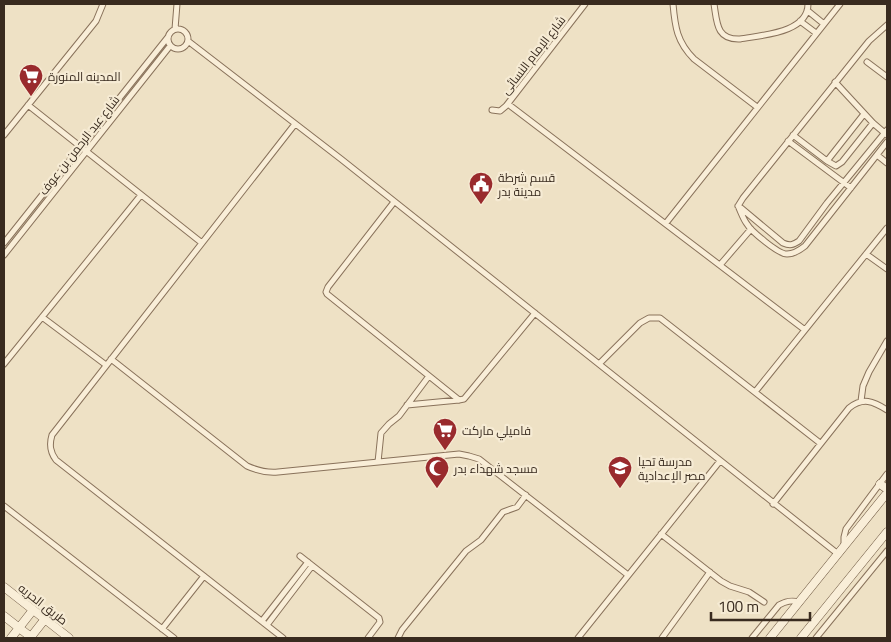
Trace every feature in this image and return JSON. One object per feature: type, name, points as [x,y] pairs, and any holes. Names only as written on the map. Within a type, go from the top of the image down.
[{"type":"street","points":[[4,135],[96,21],[103,4]]},
{"type":"street","points":[[175,29],[177,4]]},
{"type":"street","name":"شارع الإمام النسائى","points":[[492,110],[500,111],[508,104],[585,4]]},
{"type":"street","points":[[673,4],[677,32],[687,52],[757,107]]},
{"type":"street","points":[[714,4],[717,26],[720,31],[735,40],[785,31],[800,21],[808,11],[808,4]]},
{"type":"street","points":[[666,223],[840,4]]},
{"type":"street","points":[[808,11],[824,24]]},
{"type":"street","points":[[800,21],[816,34]]},
{"type":"street","points":[[738,206],[835,82],[869,41],[887,26]]},
{"type":"street","points":[[175,29],[186,32],[188,36],[186,46],[182,49],[174,49],[168,42],[170,32],[175,29]]},
{"type":"street","name":"شارع عبد الرحمن بن عوف","points":[[4,243],[6,235],[168,37]]},
{"type":"street","points":[[188,41],[838,554]]},
{"type":"street","name":"شارع عبد الرحمن بن عوف","points":[[4,255],[170,46]]},
{"type":"street","points":[[867,62],[887,77]]},
{"type":"street","points":[[738,206],[783,243],[792,245],[799,241],[843,183],[886,133],[872,123],[835,82]]},
{"type":"street","points":[[508,104],[805,330]]},
{"type":"street","points":[[28,105],[202,243]]},
{"type":"street","points":[[827,161],[864,114]]},
{"type":"street","points":[[793,135],[836,166],[839,165],[872,123]]},
{"type":"street","points":[[283,638],[56,460],[50,448],[50,441],[52,435],[106,365],[295,124]]},
{"type":"street","points":[[788,141],[851,188]]},
{"type":"street","points":[[738,206],[744,221],[751,229],[778,250],[788,254],[797,252],[805,246],[887,142]]},
{"type":"street","points":[[877,155],[887,163]]},
{"type":"street","points":[[4,364],[141,194]]},
{"type":"street","points":[[394,202],[326,292],[329,297],[459,400]]},
{"type":"street","points":[[755,392],[887,228]]},
{"type":"street","points":[[720,265],[751,229]]},
{"type":"street","points":[[799,241],[805,246]]},
{"type":"street","points":[[778,250],[783,243]]},
{"type":"street","points":[[866,254],[887,269]]},
{"type":"street","points":[[407,405],[459,400],[466,397],[535,313]]},
{"type":"street","points":[[42,317],[106,365]]},
{"type":"street","points":[[599,364],[644,319],[654,317],[664,321],[820,444]]},
{"type":"street","points":[[860,402],[863,386],[869,372],[887,341]]},
{"type":"street","points":[[111,359],[241,461],[257,470],[268,473],[459,454],[479,459],[628,575]]},
{"type":"street","points":[[378,462],[381,433],[399,416],[429,376]]},
{"type":"street","points":[[773,504],[848,408],[854,404],[867,401],[874,402],[887,410]]},
{"type":"street","points":[[578,638],[720,461]]},
{"type":"street","points":[[844,547],[846,529],[887,474]]},
{"type":"street","points":[[770,638],[887,491],[880,484]]},
{"type":"street","points":[[398,638],[402,630],[464,553],[481,540],[503,512],[518,507],[526,495]]},
{"type":"street","points":[[4,506],[174,638]]},
{"type":"street","points":[[801,638],[887,532]]},
{"type":"street","points":[[661,534],[725,583],[749,592],[764,602]]},
{"type":"street","points":[[816,638],[887,551]]},
{"type":"street","points":[[300,556],[379,618],[380,622],[368,638]]},
{"type":"street","points":[[264,623],[310,564]]},
{"type":"street","points":[[662,638],[710,572]]},
{"type":"street","points":[[162,630],[204,576]]},
{"type":"street","name":"طريق الحريه","points":[[4,587],[69,638]]},
{"type":"street","points":[[752,638],[779,605],[793,600],[799,602]]},
{"type":"street","points":[[11,638],[33,610]]},
{"type":"street","points":[[4,616],[31,638],[45,620]]},
{"type":"place","name":"المدينه المنورة","points":[[31,97]]},
{"type":"place","name":"قسم شرطة مدينة بدر","points":[[481,205]]},
{"type":"place","name":"فاميلي ماركت","points":[[445,451]]},
{"type":"place","name":"مسجد شهداء بدر","points":[[437,489]]},
{"type":"place","name":"مدرسة تحيا مصر الإعدادية","points":[[620,489]]}]
